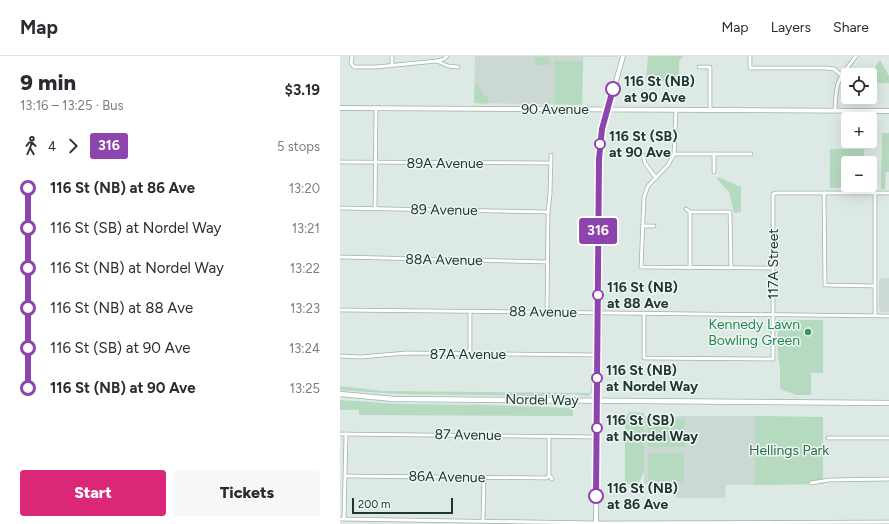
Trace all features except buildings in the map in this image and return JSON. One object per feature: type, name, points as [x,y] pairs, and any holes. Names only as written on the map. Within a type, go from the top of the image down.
[{"type":"main road","name":"Nordel Way","points":[[340,394],[394,399],[889,403]]},
{"type":"street","points":[[352,56],[351,63],[354,67],[437,61],[444,59],[447,56]]},
{"type":"street","points":[[392,56],[392,65]]},
{"type":"street","points":[[596,523],[599,159],[602,129],[623,56]]},
{"type":"street","points":[[750,56],[750,68],[826,68],[834,70],[841,75],[836,90],[835,110]]},
{"type":"street","points":[[847,68],[856,56]]},
{"type":"street","points":[[437,61],[448,66],[458,67]]},
{"type":"street","points":[[699,67],[710,67],[710,110]]},
{"type":"street","name":"90 Avenue","points":[[340,108],[889,111]]},
{"type":"street","points":[[375,209],[376,108]]},
{"type":"street","points":[[676,110],[674,154],[668,165],[648,186],[644,197],[641,267],[773,268]]},
{"type":"street","points":[[674,154],[751,154]]},
{"type":"street","points":[[714,154],[714,172]]},
{"type":"street","points":[[547,312],[548,212],[551,155]]},
{"type":"street","points":[[643,155],[645,164],[656,178]]},
{"type":"street","name":"89A Avenue","points":[[340,162],[550,163]]},
{"type":"street","points":[[875,286],[825,285],[824,193],[889,193]]},
{"type":"street","name":"117A Street","points":[[644,313],[644,358],[773,359],[774,194],[824,193]]},
{"type":"street","points":[[875,193],[875,316]]},
{"type":"street","name":"89 Avenue","points":[[340,208],[548,212]]},
{"type":"street","points":[[686,209],[690,212],[730,212],[731,268]]},
{"type":"street","points":[[690,212],[690,268]]},
{"type":"street","points":[[642,226],[654,226]]},
{"type":"street","name":"88A Avenue","points":[[340,257],[547,262]]},
{"type":"street","name":"88 Avenue","points":[[340,310],[889,316]]},
{"type":"street","points":[[470,311],[470,353]]},
{"type":"street","name":"87A Avenue","points":[[340,356],[368,357],[406,354],[470,353],[597,355]]},
{"type":"street","name":"87 Avenue","points":[[340,434],[596,437]]},
{"type":"street","points":[[346,434],[342,519],[596,523],[889,522]]},
{"type":"street","points":[[549,436],[549,476],[552,479]]},
{"type":"street","points":[[828,438],[889,438]]},
{"type":"street","name":"86A Avenue","points":[[345,476],[484,478],[547,478],[549,476]]},
{"type":"street","points":[[483,521],[484,478]]},
{"type":"street","points":[[811,483],[829,480],[889,479]]},
{"type":"street","points":[[382,520],[383,524]]},
{"type":"shaded area","points":[[475,56],[618,57],[583,57],[582,105],[474,103]]},
{"type":"shaded area","points":[[882,278],[889,278],[889,312],[881,312],[879,309],[879,280]]},
{"type":"shaded area","points":[[644,416],[755,416],[755,485],[726,485],[725,498],[676,498],[676,485],[644,484]]},
{"type":"green space","points":[[648,56],[683,56],[679,61],[679,81],[646,81]]},
{"type":"green space","points":[[534,57],[549,57],[549,65],[538,65],[534,62]]},
{"type":"green space","points":[[880,60],[889,76],[889,83],[877,83],[877,68],[874,68]]},
{"type":"green space","points":[[554,61],[583,61],[582,105],[554,104]]},
{"type":"green space","points":[[475,84],[478,84],[484,95],[488,96],[488,104],[474,103]]},
{"type":"green space","points":[[882,133],[889,133],[889,172],[886,172],[885,189],[881,189]]},
{"type":"green space","points":[[830,149],[864,149],[864,156],[841,156],[841,188],[830,188]]},
{"type":"green space","points":[[718,177],[741,187],[741,212],[734,213],[729,192],[716,178]]},
{"type":"green space","points":[[778,320],[823,320],[823,373],[811,373],[811,395],[795,395],[780,388]]},
{"type":"green space","points":[[591,375],[592,392],[588,396],[574,394],[552,396],[399,394],[340,390],[340,386],[382,391],[589,393],[591,391]]},
{"type":"green space","points":[[340,400],[399,404],[573,408],[573,416],[359,415],[359,410],[340,410]]},
{"type":"green space","points":[[630,412],[644,413],[644,472],[638,484],[625,484],[625,417]]},
{"type":"green space","name":"Hellings Park","points":[[755,416],[823,417],[823,484],[755,485]]},
{"type":"green space","points":[[648,419],[685,419],[685,447],[648,447]]},
{"type":"green space","points":[[648,453],[684,453],[684,482],[648,481]]},
{"type":"bus line","name":"316","points":[[596,496],[599,159],[602,129],[613,89]]},
{"type":"place","name":"116 St (NB) at 90 Ave","points":[[613,89]]},
{"type":"place","name":"116 St (SB) at 90 Ave","points":[[600,144]]},
{"type":"place","name":"116 St (NB) at 88 Ave","points":[[598,295]]},
{"type":"place","name":"Kennedy Lawn Bowling Green","points":[[808,332]]},
{"type":"place","name":"116 St (NB) at Nordel Way","points":[[597,378]]},
{"type":"place","name":"116 St (SB) at Nordel Way","points":[[597,428]]},
{"type":"place","name":"116 St (NB) at 86 Ave","points":[[596,496]]}]
